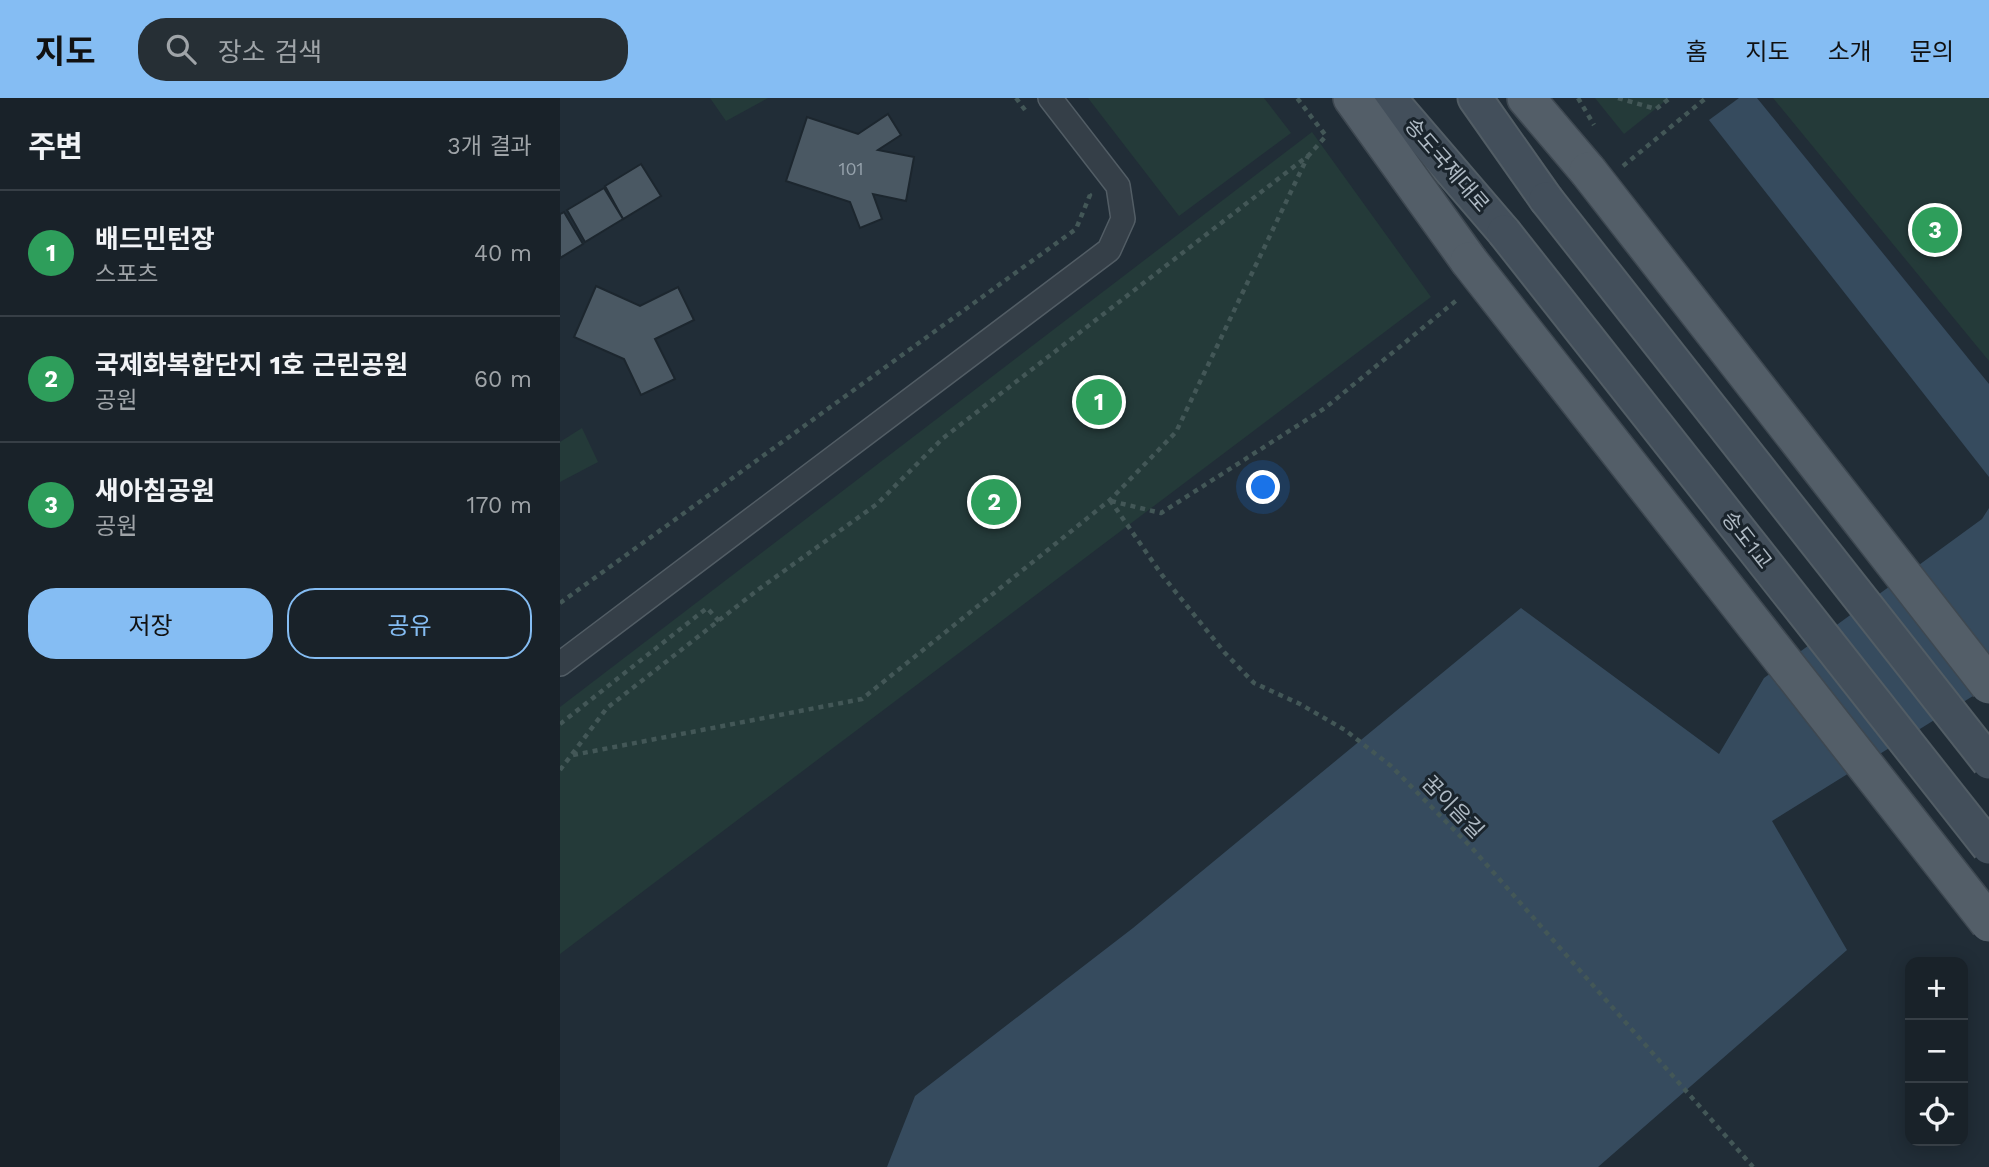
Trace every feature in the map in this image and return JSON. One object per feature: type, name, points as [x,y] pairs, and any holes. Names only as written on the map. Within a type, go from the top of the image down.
[{"type":"main road","points":[[1352,98],[1469,261],[1989,923]]},
{"type":"main road","name":"송도국제대로","points":[[1389,98],[1504,232]]},
{"type":"main road","points":[[1475,98],[1546,199],[1989,762]]},
{"type":"main road","points":[[1526,98],[1588,171],[1989,685]]},
{"type":"main road","name":"송도1교","points":[[1504,232],[1989,847]]},
{"type":"street","points":[[560,664],[1109,250],[1123,219],[1118,186],[1049,98]]},
{"type":"path","points":[[560,770],[607,708],[877,504],[942,439],[1309,155],[1326,136],[1297,98]]},
{"type":"path","points":[[1618,98],[1656,108],[1670,98]]},
{"type":"path","points":[[572,755],[862,699],[1110,500],[1176,432],[1309,155]]},
{"type":"path","points":[[560,603],[1076,229],[1090,195]]},
{"type":"path","points":[[1110,500],[1160,513],[1325,408],[1413,336]]},
{"type":"path","name":"꿈이음길","points":[[1110,500],[1162,575],[1225,653],[1254,683],[1300,704],[1345,730],[1391,766],[1472,848],[1753,1167]]},
{"type":"path","points":[[560,724],[707,608],[719,621]]},
{"type":"green space","points":[[710,98],[768,98],[726,121]]},
{"type":"green space","points":[[1088,98],[1264,98],[1291,133],[1179,216]]},
{"type":"green space","points":[[1595,98],[1669,98],[1624,134]]},
{"type":"green space","points":[[1773,98],[1989,98],[1989,361]]},
{"type":"green space","points":[[1312,132],[1431,297],[560,954],[560,707]]},
{"type":"green space","points":[[582,428],[598,462],[560,482],[560,442]]},
{"type":"water","points":[[1739,98],[1757,98],[1989,384],[1989,477],[1709,120]]},
{"type":"water","points":[[1989,508],[1989,686],[1772,821],[1847,950],[1598,1167],[887,1167],[915,1096],[1133,928],[1521,608],[1719,754],[1764,678],[1982,519]]},
{"type":"building","points":[[888,114],[901,135],[878,150],[914,157],[906,201],[873,194],[882,219],[860,228],[850,202],[786,181],[807,117],[858,134]]},
{"type":"building","points":[[641,164],[661,196],[623,219],[605,186]]},
{"type":"building","points":[[604,188],[623,219],[585,242],[567,210]]},
{"type":"building","points":[[564,212],[583,244],[560,258],[560,214]]},
{"type":"building","points":[[596,286],[640,306],[678,287],[694,320],[655,339],[675,379],[641,395],[624,359],[574,337]]},
{"type":"place","name":"새아침공원","points":[[1935,230]]},
{"type":"place","name":"배드민턴장","points":[[1099,402]]},
{"type":"place","name":"국제화복합단지 1호 근린공원","points":[[994,502]]}]
